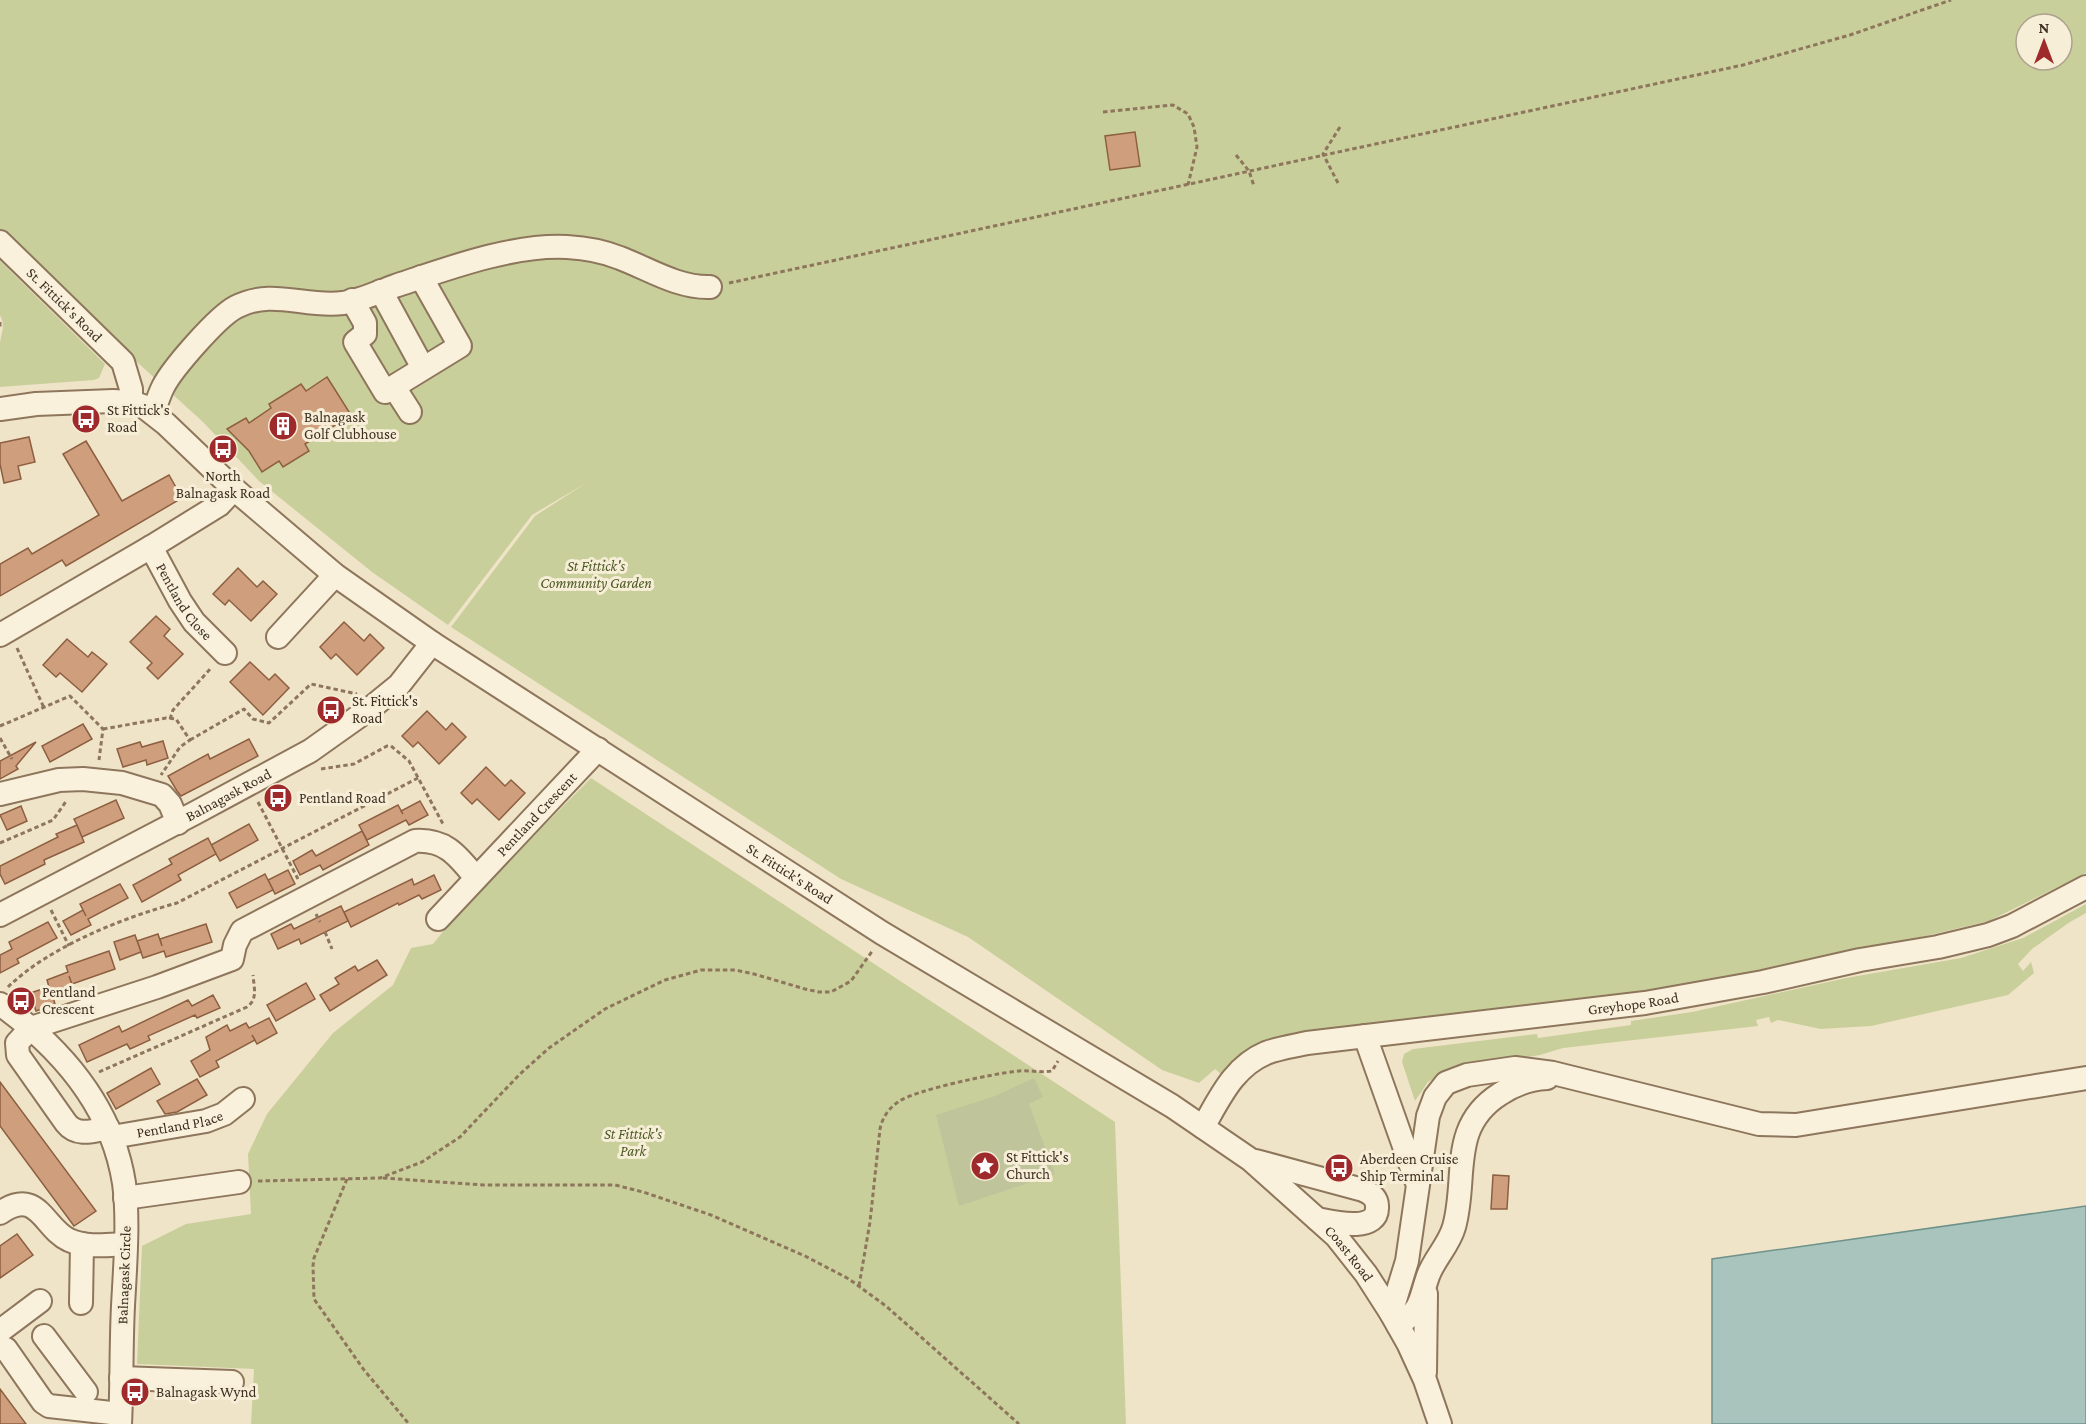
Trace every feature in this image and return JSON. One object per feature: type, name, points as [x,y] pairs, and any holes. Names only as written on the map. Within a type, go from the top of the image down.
[{"type":"street","name":"St. Fittick's Road","points":[[0,242],[117,354],[127,371],[131,402],[153,413],[234,489],[335,575],[432,643],[882,933],[1172,1106],[1203,1127]]},
{"type":"street","points":[[153,413],[163,386],[206,333],[234,308],[253,300],[271,297],[314,304],[344,303],[421,277],[509,252],[565,247],[596,250],[681,284],[697,288],[710,287]]},
{"type":"street","points":[[352,300],[365,323],[365,334],[355,342],[385,392],[460,346],[421,277]]},
{"type":"street","points":[[381,291],[423,368]]},
{"type":"street","points":[[394,387],[410,412]]},
{"type":"street","points":[[0,409],[36,404],[131,402]]},
{"type":"street","points":[[4,633],[219,505],[234,489]]},
{"type":"street","name":"Pentland Close","points":[[151,547],[194,622],[225,653]]},
{"type":"street","points":[[278,638],[335,575]]},
{"type":"street","name":"Balnagask Road","points":[[0,915],[310,751],[399,685],[432,643]]},
{"type":"street","name":"Pentland Crescent","points":[[438,919],[598,749]]},
{"type":"street","points":[[0,794],[59,780],[89,780],[150,790],[162,795],[170,804],[178,822]]},
{"type":"street","points":[[110,1132],[76,1132],[66,1123],[18,1055],[17,1042],[31,1028],[157,987],[232,959],[242,931],[415,841],[426,840],[443,845],[460,859],[476,878]]},
{"type":"street","name":"Greyhope Road","points":[[1203,1127],[1235,1074],[1248,1063],[1272,1051],[1307,1043],[1645,1003],[1763,982],[1860,960],[1967,942],[2012,926],[2086,887]]},
{"type":"street","name":"Balnagask Circle","points":[[4,996],[81,1080],[110,1132],[124,1183],[125,1244],[120,1419]]},
{"type":"street","points":[[1365,1036],[1417,1184]]},
{"type":"street","points":[[1566,1077],[1533,1079],[1520,1083],[1496,1096],[1475,1117],[1467,1131],[1463,1147],[1454,1227],[1431,1269],[1415,1313],[1395,1319],[1407,1262],[1428,1116],[1437,1092],[1446,1083],[1460,1077],[1477,1072],[1515,1068],[1538,1070],[1566,1077],[1738,1120],[1778,1126],[2086,1078]]},
{"type":"street","name":"Pentland Place","points":[[110,1132],[206,1121],[224,1114],[243,1099]]},
{"type":"street","name":"Coast Road","points":[[1203,1127],[1251,1160],[1317,1219],[1351,1254],[1395,1319],[1425,1380],[1440,1424]]},
{"type":"street","points":[[1251,1160],[1363,1190],[1373,1195],[1377,1204],[1376,1214],[1363,1223],[1342,1224],[1317,1219]]},
{"type":"street","points":[[125,1198],[239,1182]]},
{"type":"street","points":[[0,1213],[14,1205],[32,1207],[46,1217],[66,1239],[82,1244],[125,1244]]},
{"type":"street","points":[[81,1303],[82,1244]]},
{"type":"street","points":[[1425,1380],[1426,1284]]},
{"type":"street","points":[[0,1331],[40,1301]]},
{"type":"street","points":[[44,1336],[86,1392]]},
{"type":"street","points":[[0,1346],[6,1349],[43,1402],[49,1406],[120,1419]]},
{"type":"street","points":[[29,1381],[60,1358]]},
{"type":"street","points":[[122,1378],[232,1382]]},
{"type":"path","points":[[710,287],[1743,65],[1850,35],[1952,0]]},
{"type":"path","points":[[1102,112],[1173,105],[1188,114],[1194,127],[1197,147],[1188,185]]},
{"type":"path","points":[[1323,154],[1340,128]]},
{"type":"path","points":[[1323,154],[1338,183]]},
{"type":"path","points":[[1236,155],[1249,171],[1254,186]]},
{"type":"path","points":[[0,322],[0,328]]},
{"type":"path","points":[[4,633],[44,708]]},
{"type":"path","points":[[171,718],[173,710],[225,653]]},
{"type":"path","points":[[150,790],[180,747],[244,709],[253,719],[269,723],[311,684],[363,695],[372,707]]},
{"type":"path","points":[[0,726],[70,696],[103,729]]},
{"type":"path","points":[[103,729],[171,718],[176,719],[190,740]]},
{"type":"path","points":[[0,843],[53,820],[89,780],[103,729]]},
{"type":"path","points":[[0,738],[12,759]]},
{"type":"path","points":[[310,751],[319,770],[354,764],[391,746],[409,761],[447,832],[443,845]]},
{"type":"path","points":[[4,996],[31,967],[96,931],[149,910],[177,903],[418,778]]},
{"type":"path","points":[[249,785],[320,922]]},
{"type":"path","points":[[42,893],[69,946]]},
{"type":"path","points":[[325,932],[332,949]]},
{"type":"path","points":[[380,1178],[422,1162],[450,1145],[549,1048],[605,1009],[630,996],[680,975],[701,970],[722,969],[754,974],[819,992],[831,992],[844,986],[856,975],[882,933]]},
{"type":"path","points":[[81,1080],[253,1003],[253,975]]},
{"type":"path","points":[[859,1287],[870,1222],[880,1129],[882,1121],[891,1108],[900,1100],[924,1092],[994,1075],[1019,1071],[1052,1071],[1068,1044]]},
{"type":"path","points":[[239,1182],[380,1178],[483,1185],[600,1184],[643,1191],[739,1227],[805,1256],[859,1287],[886,1306],[1019,1424]]},
{"type":"path","points":[[346,1179],[314,1258],[314,1299],[364,1370],[409,1424]]},
{"type":"green space","name":"St Fittick's Community Garden","points":[[0,0],[2086,0],[2086,873],[1989,921],[1741,975],[1615,997],[1263,1043],[1242,1053],[1222,1075],[1215,1069],[1199,1083],[1162,1070],[968,937],[841,879],[451,627],[535,516],[586,483],[532,515],[448,625],[372,572],[259,481],[203,422],[126,352],[0,229]]},
{"type":"green space","points":[[0,261],[105,364],[99,378],[0,387],[0,343],[3,326],[0,315]]},
{"type":"green space","name":"St Fittick's Park","points":[[591,778],[1115,1122],[1126,1424],[251,1424],[254,1369],[137,1364],[142,1246],[186,1224],[251,1214],[248,1154],[267,1114],[333,1033],[393,985],[411,948],[433,944],[462,908]]},
{"type":"green space","points":[[2086,904],[2086,913],[2032,949],[2018,964],[2023,971],[2031,962],[2034,973],[2008,995],[1871,1026],[1821,1029],[1778,1020],[1771,1023],[1769,1017],[1756,1020],[1758,1026],[1563,1048],[1540,1055],[1459,1068],[1444,1073],[1428,1082],[1415,1101],[1402,1062],[1404,1054],[1413,1049],[1537,1034],[1538,1038],[1631,1025],[1631,1021],[1692,1012],[1846,978],[1961,958],[2023,938]]},
{"type":"green space","points":[[1034,1078],[1043,1097],[1029,1104],[1055,1174],[959,1206],[936,1115],[995,1096]]},
{"type":"water","points":[[2086,1206],[2086,1424],[1712,1424],[1712,1259]]},
{"type":"building","points":[[1135,132],[1140,166],[1110,170],[1105,136]]},
{"type":"building","name":"Balnagask Golf Clubhouse","points":[[327,377],[351,415],[305,444],[309,451],[283,467],[279,461],[262,472],[249,451],[227,429],[246,418],[249,423],[271,408],[269,404],[301,384],[306,391]]},
{"type":"building","points":[[29,437],[35,462],[18,466],[21,479],[4,483],[0,464],[0,443]]},
{"type":"building","points":[[86,441],[122,501],[169,475],[182,498],[66,566],[62,560],[0,596],[0,564],[28,548],[32,554],[99,515],[63,454]]},
{"type":"building","points":[[238,568],[257,587],[263,581],[277,594],[251,621],[229,600],[225,605],[213,594]]},
{"type":"building","points":[[156,616],[170,629],[164,636],[183,654],[158,679],[147,668],[152,663],[130,642]]},
{"type":"building","points":[[344,622],[364,641],[370,634],[384,648],[357,675],[336,654],[331,659],[320,647]]},
{"type":"building","points":[[67,639],[88,657],[92,652],[107,664],[82,692],[60,673],[56,677],[43,665]]},
{"type":"building","points":[[250,662],[269,680],[275,674],[289,688],[263,715],[230,682]]},
{"type":"building","points":[[427,711],[446,730],[452,723],[466,737],[439,764],[418,742],[413,747],[402,736]]},
{"type":"building","points":[[83,724],[92,739],[50,762],[42,746]]},
{"type":"building","points":[[249,739],[258,756],[181,796],[168,776],[208,754],[210,759]]},
{"type":"building","points":[[163,741],[168,758],[147,765],[146,760],[123,767],[117,749],[140,742],[142,747]]},
{"type":"building","points":[[36,742],[16,766],[18,769],[0,779],[0,761]]},
{"type":"building","points":[[486,767],[505,786],[511,780],[525,793],[499,820],[477,799],[472,804],[461,793]]},
{"type":"building","points":[[116,800],[124,818],[82,837],[74,819]]},
{"type":"building","points":[[420,801],[428,815],[409,825],[406,820],[367,840],[359,825],[398,805],[401,811]]},
{"type":"building","points":[[21,806],[27,821],[7,830],[0,815]]},
{"type":"building","points":[[249,824],[258,840],[220,861],[211,845]]},
{"type":"building","points":[[77,825],[84,842],[44,860],[45,864],[5,884],[0,874],[0,866],[58,837],[56,834]]},
{"type":"building","points":[[362,831],[369,845],[323,870],[320,865],[300,875],[293,861],[312,850],[316,856]]},
{"type":"building","points":[[208,838],[216,854],[178,875],[181,880],[142,902],[133,885],[172,864],[169,859]]},
{"type":"building","points":[[288,870],[295,884],[275,894],[268,880]]},
{"type":"building","points":[[265,874],[273,890],[237,908],[229,893]]},
{"type":"building","points":[[434,875],[441,890],[422,899],[419,895],[399,905],[398,903],[351,927],[344,912],[412,879],[414,885]]},
{"type":"building","points":[[120,884],[128,898],[88,919],[91,925],[71,935],[63,921],[83,910],[80,904]]},
{"type":"building","points":[[341,906],[348,921],[301,944],[299,939],[278,949],[271,934],[291,924],[294,929]]},
{"type":"building","points":[[48,922],[57,938],[17,959],[19,963],[0,973],[0,955],[12,949],[9,942]]},
{"type":"building","points":[[206,924],[212,942],[166,957],[164,951],[143,958],[137,941],[158,934],[162,946],[160,939]]},
{"type":"building","points":[[135,935],[141,952],[120,960],[114,942]]},
{"type":"building","points":[[109,951],[115,969],[72,984],[69,976],[74,990],[53,997],[55,1004],[36,1011],[30,993],[49,987],[47,980],[68,972],[66,966]]},
{"type":"building","points":[[377,960],[387,975],[330,1011],[320,995],[339,984],[335,978],[355,966],[358,971]]},
{"type":"building","points":[[306,983],[315,999],[276,1021],[267,1005]]},
{"type":"building","points":[[213,995],[220,1008],[197,1018],[195,1015],[148,1036],[150,1040],[130,1049],[127,1044],[87,1062],[79,1045],[119,1026],[122,1032],[188,1000],[192,1006]]},
{"type":"building","points":[[269,1018],[277,1033],[257,1044],[255,1040],[216,1061],[219,1067],[200,1077],[191,1061],[210,1050],[206,1037],[227,1025],[230,1031],[246,1023],[249,1028]]},
{"type":"building","points":[[151,1068],[160,1084],[116,1109],[107,1093]]},
{"type":"building","points":[[197,1079],[207,1095],[177,1112],[165,1114],[157,1101]]},
{"type":"building","points":[[0,1082],[96,1211],[74,1226],[0,1126]]},
{"type":"building","points":[[1493,1175],[1509,1176],[1507,1209],[1491,1209]]},
{"type":"building","points":[[17,1234],[33,1255],[0,1278],[0,1246]]},
{"type":"building","points":[[0,1389],[26,1424],[0,1424]]},
{"type":"place","name":"St Fittick's Road","points":[[86,419]]},
{"type":"place","name":"Balnagask Golf Clubhouse","points":[[283,426]]},
{"type":"place","name":"North Balnagask Road","points":[[223,449]]},
{"type":"place","name":"St. Fittick's Road","points":[[331,710]]},
{"type":"place","name":"Pentland Road","points":[[278,798]]},
{"type":"place","name":"Pentland Crescent","points":[[21,1001]]},
{"type":"place","name":"St Fittick's Church","points":[[985,1166]]},
{"type":"place","name":"Aberdeen Cruise Ship Terminal","points":[[1339,1168]]},
{"type":"place","name":"Balnagask Wynd","points":[[135,1392]]}]
